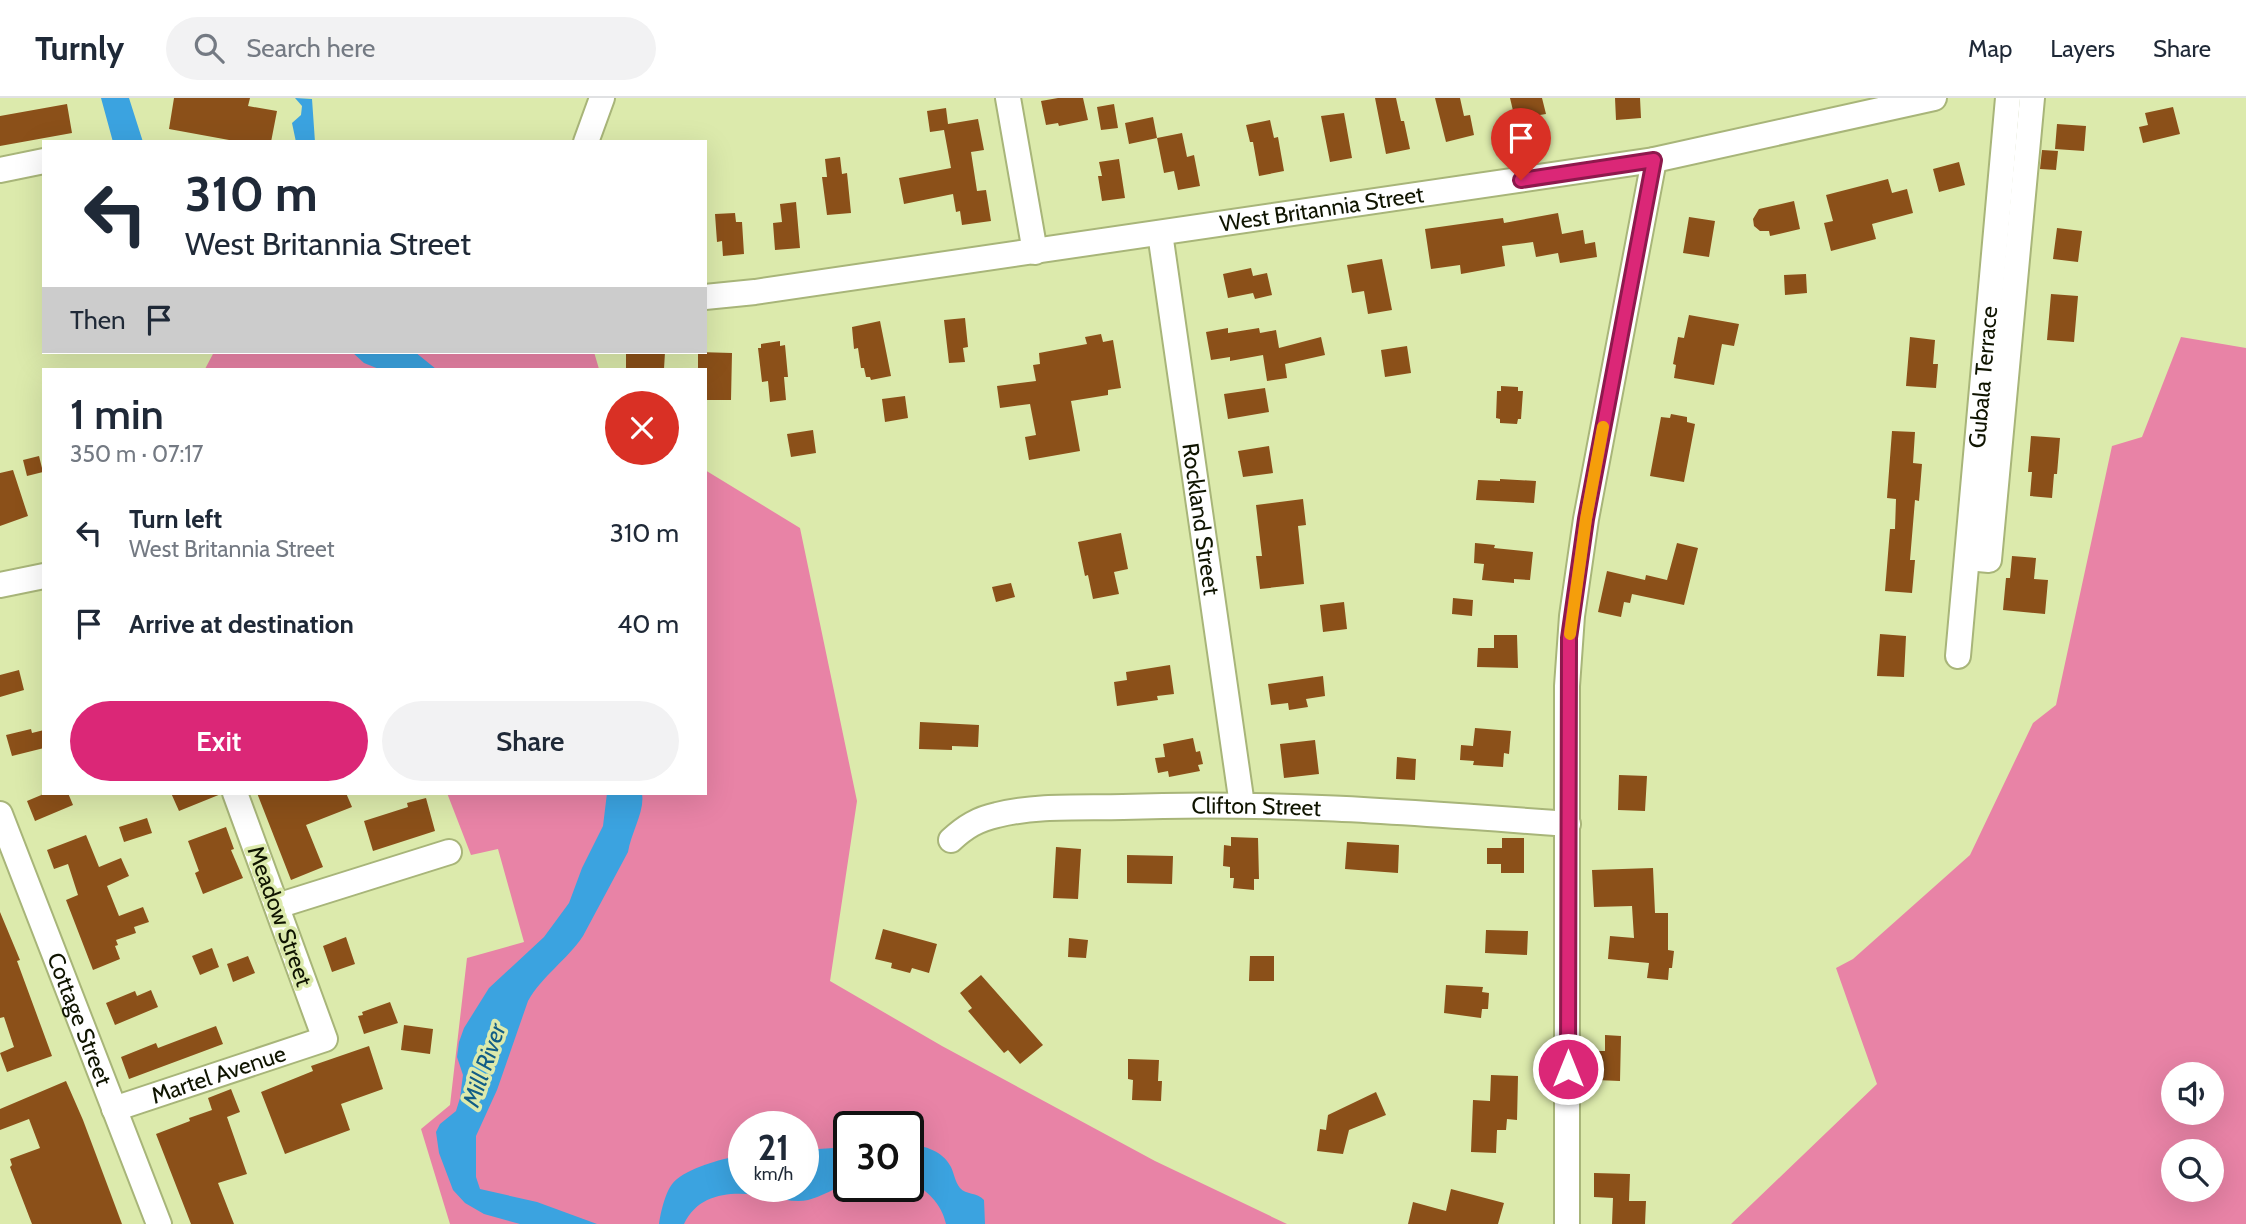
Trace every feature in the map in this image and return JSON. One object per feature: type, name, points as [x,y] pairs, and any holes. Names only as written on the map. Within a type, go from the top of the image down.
[{"type":"street","points":[[587,140],[602,98]]},
{"type":"street","points":[[1008,98],[1035,252]]},
{"type":"street","name":"West Britannia Street","points":[[707,297],[1035,252],[1654,160],[1934,98]]},
{"type":"street","name":"Gubala Terrace","points":[[1958,656],[2008,98]]},
{"type":"street","name":"Gubala Terrace","points":[[1967,558],[1989,560],[2032,98]]},
{"type":"street","points":[[1567,1224],[1567,686],[1574,594],[1654,160]]},
{"type":"street","points":[[0,170],[42,162]]},
{"type":"street","name":"Rockland Street","points":[[1160,233],[1242,805]]},
{"type":"street","points":[[0,585],[42,576]]},
{"type":"street","name":"Meadow Street","points":[[236,795],[325,1040]]},
{"type":"street","name":"Clifton Street","points":[[951,840],[982,819],[1024,810],[1161,805],[1350,808],[1568,824]]},
{"type":"street","name":"Cottage Street","points":[[0,814],[159,1224]]},
{"type":"street","points":[[277,906],[449,852]]},
{"type":"street","name":"Martel Avenue","points":[[114,1109],[325,1040]]},
{"type":"shaded area","points":[[2181,337],[2246,348],[2246,1224],[1731,1224],[1877,1084],[1836,968],[1853,959],[1970,855],[2033,723],[2056,705],[2112,446],[2142,437]]},
{"type":"shaded area","points":[[213,354],[595,354],[599,368],[206,368]]},
{"type":"shaded area","points":[[707,471],[800,528],[857,801],[830,981],[942,1046],[1155,1161],[1287,1224],[450,1224],[421,1129],[450,1105],[467,958],[524,942],[498,849],[471,855],[448,795],[707,795]]},
{"type":"water","points":[[101,98],[129,98],[142,140],[112,140]]},
{"type":"water","points":[[295,98],[312,99],[315,140],[296,140],[292,123],[301,115],[302,106]]},
{"type":"water","points":[[354,354],[417,354],[435,368],[376,368],[364,363]]},
{"type":"water","name":"Mill River","points":[[607,795],[642,795],[641,808],[628,852],[583,936],[528,1001],[497,1090],[476,1136],[476,1177],[480,1189],[537,1202],[597,1224],[520,1224],[484,1214],[465,1203],[453,1190],[439,1153],[436,1132],[440,1124],[456,1111],[460,1098],[463,1075],[457,1057],[464,1028],[489,988],[544,937],[569,903],[582,868],[603,826]]},
{"type":"water","points":[[924,1147],[938,1153],[947,1161],[960,1188],[984,1200],[985,1224],[946,1224],[933,1198],[924,1190]]},
{"type":"water","points":[[833,1148],[833,1190],[819,1197],[819,1149]]},
{"type":"water","points":[[728,1159],[728,1195],[710,1199],[700,1205],[684,1224],[659,1224],[673,1183],[683,1175]]},
{"type":"building","points":[[174,98],[250,98],[248,106],[277,111],[271,140],[229,140],[169,129]]},
{"type":"building","points":[[1083,98],[1088,120],[1059,126],[1058,123],[1046,125],[1041,101]]},
{"type":"building","points":[[1375,98],[1396,98],[1410,149],[1386,154]]},
{"type":"building","points":[[1435,98],[1460,98],[1464,116],[1470,115],[1474,135],[1446,142]]},
{"type":"building","points":[[1510,98],[1542,98],[1546,114],[1515,119]]},
{"type":"building","points":[[1615,98],[1640,98],[1641,118],[1616,120]]},
{"type":"building","points":[[67,104],[72,133],[0,146],[0,116]]},
{"type":"building","points":[[1114,104],[1118,128],[1101,130],[1097,107]]},
{"type":"building","points":[[2173,107],[2180,134],[2143,143],[2139,127],[2148,125],[2145,113]]},
{"type":"building","points":[[946,108],[948,124],[978,119],[984,150],[971,152],[977,191],[986,190],[991,221],[962,225],[960,211],[956,212],[953,194],[904,204],[899,178],[951,168],[944,130],[930,132],[927,111]]},
{"type":"building","points":[[1344,113],[1352,158],[1330,162],[1321,116]]},
{"type":"building","points":[[1153,117],[1157,138],[1129,144],[1125,123]]},
{"type":"building","points":[[1270,120],[1274,138],[1278,137],[1284,171],[1259,176],[1253,142],[1250,142],[1246,125]]},
{"type":"building","points":[[2057,124],[2086,126],[2084,151],[2055,149]]},
{"type":"building","points":[[1182,133],[1187,157],[1194,155],[1200,186],[1178,190],[1174,171],[1164,173],[1157,138]]},
{"type":"building","points":[[2042,150],[2058,151],[2056,170],[2040,169]]},
{"type":"building","points":[[840,157],[842,174],[847,173],[851,213],[827,215],[822,177],[827,177],[825,159]]},
{"type":"building","points":[[1119,159],[1125,198],[1102,201],[1099,162]]},
{"type":"building","points":[[1959,162],[1965,185],[1939,192],[1933,169]]},
{"type":"building","points":[[1888,179],[1892,193],[1907,189],[1913,213],[1872,224],[1876,239],[1831,251],[1824,223],[1833,221],[1826,195]]},
{"type":"building","points":[[1794,201],[1800,229],[1770,236],[1769,231],[1760,231],[1754,226],[1753,219],[1759,209]]},
{"type":"building","points":[[796,202],[800,248],[775,250],[773,223],[782,222],[780,204]]},
{"type":"building","points":[[735,213],[736,222],[742,222],[744,254],[723,256],[722,241],[717,242],[715,214]]},
{"type":"building","points":[[1558,213],[1562,234],[1583,230],[1585,244],[1595,242],[1597,257],[1560,263],[1558,253],[1536,257],[1533,242],[1502,246],[1505,266],[1461,274],[1460,265],[1431,269],[1425,229],[1503,218],[1504,223]]},
{"type":"building","points":[[1689,217],[1715,221],[1709,257],[1683,253]]},
{"type":"building","points":[[2057,228],[2082,231],[2078,262],[2053,259]]},
{"type":"building","points":[[1382,259],[1392,310],[1368,314],[1364,291],[1352,293],[1347,265]]},
{"type":"building","points":[[1251,268],[1253,276],[1267,273],[1272,295],[1255,299],[1253,293],[1228,298],[1223,274]]},
{"type":"building","points":[[1806,274],[1807,293],[1785,295],[1784,275]]},
{"type":"building","points":[[2051,294],[2078,296],[2074,342],[2047,340]]},
{"type":"building","points":[[1689,315],[1739,324],[1734,346],[1722,344],[1714,385],[1674,378],[1676,365],[1673,364],[1678,337],[1684,338]]},
{"type":"building","points":[[965,318],[968,347],[963,348],[965,362],[949,363],[944,320]]},
{"type":"building","points":[[880,321],[891,376],[871,380],[866,377],[864,368],[861,368],[858,348],[854,349],[852,327]]},
{"type":"building","points":[[1228,328],[1228,333],[1259,328],[1260,333],[1276,330],[1279,348],[1321,337],[1325,355],[1285,364],[1287,378],[1267,381],[1263,355],[1230,361],[1230,357],[1211,360],[1206,332]]},
{"type":"building","points":[[1101,334],[1103,342],[1113,340],[1121,388],[1108,390],[1108,395],[1071,401],[1080,451],[1029,460],[1025,437],[1036,435],[1030,404],[1000,408],[997,386],[1036,381],[1033,365],[1040,364],[1039,353],[1087,344],[1085,337]]},
{"type":"building","points":[[1910,337],[1935,340],[1933,364],[1938,364],[1936,388],[1906,386]]},
{"type":"building","points":[[780,341],[780,346],[785,345],[788,377],[784,377],[786,400],[770,402],[768,381],[762,382],[758,348],[761,348],[761,344]]},
{"type":"building","points":[[1407,346],[1411,373],[1385,377],[1381,350]]},
{"type":"building","points":[[732,353],[731,400],[707,400],[707,368],[698,368],[698,354]]},
{"type":"building","points":[[626,354],[665,354],[664,368],[626,368]]},
{"type":"building","points":[[1501,386],[1518,387],[1518,391],[1523,391],[1521,419],[1518,419],[1517,424],[1500,423],[1500,419],[1496,418],[1497,391],[1501,391]]},
{"type":"building","points":[[1265,388],[1269,412],[1228,419],[1224,394]]},
{"type":"building","points":[[905,396],[908,418],[885,422],[882,399]]},
{"type":"building","points":[[1671,414],[1687,417],[1687,422],[1695,424],[1684,482],[1650,476],[1661,417],[1670,418]]},
{"type":"building","points":[[813,430],[816,453],[791,457],[787,434]]},
{"type":"building","points":[[1892,431],[1915,432],[1913,463],[1922,464],[1919,501],[1915,500],[1910,560],[1915,560],[1912,593],[1885,591],[1890,529],[1895,529],[1896,499],[1887,498]]},
{"type":"building","points":[[2031,436],[2060,438],[2052,498],[2030,496],[2032,472],[2028,472]]},
{"type":"building","points":[[1269,446],[1273,473],[1243,477],[1238,451]]},
{"type":"building","points":[[39,456],[42,472],[27,476],[23,460]]},
{"type":"building","points":[[13,470],[28,516],[0,526],[0,473]]},
{"type":"building","points":[[1478,480],[1536,481],[1534,503],[1476,500]]},
{"type":"building","points":[[1303,499],[1306,525],[1298,526],[1304,584],[1260,589],[1256,556],[1262,556],[1256,505]]},
{"type":"building","points":[[1121,533],[1128,569],[1114,572],[1119,594],[1093,599],[1078,542]]},
{"type":"building","points":[[1475,543],[1533,552],[1530,580],[1514,579],[1514,583],[1482,580],[1484,564],[1474,563]]},
{"type":"building","points":[[1677,543],[1698,548],[1684,605],[1632,594],[1630,603],[1624,602],[1621,617],[1598,612],[1607,571],[1645,580],[1646,575],[1667,580]]},
{"type":"building","points":[[2012,556],[2036,558],[2034,579],[2048,580],[2045,614],[2003,610],[2006,578],[2010,578]]},
{"type":"building","points":[[1011,583],[1015,597],[996,602],[992,587]]},
{"type":"building","points":[[1453,598],[1473,600],[1472,616],[1452,614]]},
{"type":"building","points":[[1344,602],[1347,629],[1323,632],[1320,605]]},
{"type":"building","points":[[1880,634],[1906,636],[1904,677],[1877,676]]},
{"type":"building","points":[[1494,635],[1517,635],[1518,668],[1477,667],[1478,648],[1494,648]]},
{"type":"building","points":[[1170,665],[1174,694],[1157,696],[1158,700],[1117,706],[1114,682],[1127,680],[1126,672]]},
{"type":"building","points":[[19,670],[24,690],[0,697],[0,675]]},
{"type":"building","points":[[1323,676],[1325,696],[1306,699],[1308,707],[1289,710],[1288,703],[1271,705],[1268,684]]},
{"type":"building","points":[[920,722],[979,725],[978,747],[952,746],[952,750],[919,749]]},
{"type":"building","points":[[1475,728],[1511,731],[1509,754],[1504,753],[1503,767],[1473,765],[1474,761],[1460,760],[1461,745],[1473,746]]},
{"type":"building","points":[[31,729],[32,733],[42,730],[42,748],[12,756],[6,735]]},
{"type":"building","points":[[1193,738],[1196,752],[1200,751],[1203,764],[1198,765],[1200,771],[1169,777],[1168,771],[1158,773],[1155,758],[1165,757],[1163,744]]},
{"type":"building","points":[[1315,740],[1319,774],[1284,778],[1280,744]]},
{"type":"building","points":[[1397,757],[1416,759],[1415,780],[1396,779]]},
{"type":"building","points":[[1619,775],[1647,776],[1645,811],[1618,810]]},
{"type":"building","points":[[42,795],[69,795],[73,805],[35,821],[27,801]]},
{"type":"building","points":[[172,795],[219,795],[179,811]]},
{"type":"building","points":[[258,795],[347,795],[352,807],[306,825],[323,867],[291,880]]},
{"type":"building","points":[[426,798],[435,831],[373,851],[364,821],[408,807],[407,803]]},
{"type":"building","points":[[147,818],[152,833],[124,842],[119,827]]},
{"type":"building","points":[[226,827],[234,849],[231,850],[243,878],[203,894],[195,873],[199,871],[188,841]]},
{"type":"building","points":[[86,835],[99,867],[121,858],[129,876],[107,886],[119,916],[143,907],[149,922],[134,927],[136,933],[116,940],[118,945],[115,946],[120,959],[93,970],[66,900],[78,895],[68,864],[54,869],[47,850]]},
{"type":"building","points":[[1231,837],[1258,838],[1259,879],[1254,879],[1254,890],[1233,888],[1234,878],[1230,878],[1230,867],[1223,866],[1224,845],[1231,846]]},
{"type":"building","points":[[1502,838],[1524,838],[1524,873],[1501,873],[1501,864],[1487,864],[1487,848],[1502,848]]},
{"type":"building","points":[[1347,842],[1399,845],[1398,873],[1345,869]]},
{"type":"building","points":[[1056,847],[1081,849],[1078,899],[1053,898]]},
{"type":"building","points":[[1127,855],[1173,856],[1172,884],[1127,883]]},
{"type":"building","points":[[1653,868],[1655,913],[1668,913],[1668,950],[1674,951],[1668,980],[1647,978],[1649,963],[1608,959],[1610,936],[1634,938],[1632,906],[1594,907],[1592,870]]},
{"type":"building","points":[[0,912],[20,960],[17,961],[52,1056],[7,1072],[0,1053],[14,1047],[4,1017],[0,1018]]},
{"type":"building","points":[[883,929],[937,944],[929,973],[912,968],[910,973],[891,968],[892,963],[875,959]]},
{"type":"building","points":[[1486,930],[1528,931],[1527,955],[1485,953]]},
{"type":"building","points":[[346,937],[355,964],[332,972],[323,946]]},
{"type":"building","points":[[1069,938],[1088,940],[1086,958],[1068,957]]},
{"type":"building","points":[[212,948],[219,967],[200,975],[192,956]]},
{"type":"building","points":[[248,956],[255,973],[233,982],[227,964]]},
{"type":"building","points":[[1250,956],[1274,956],[1274,981],[1249,981]]},
{"type":"building","points":[[981,975],[1043,1045],[1020,1064],[1008,1050],[1004,1053],[968,1011],[972,1008],[960,993]]},
{"type":"building","points":[[1446,985],[1483,987],[1482,992],[1489,993],[1488,1009],[1482,1009],[1481,1018],[1444,1013]]},
{"type":"building","points":[[151,990],[158,1007],[115,1025],[106,1003],[135,991],[137,996]]},
{"type":"building","points":[[390,1002],[398,1023],[364,1034],[358,1016]]},
{"type":"building","points":[[404,1025],[433,1029],[430,1054],[401,1050]]},
{"type":"building","points":[[216,1026],[223,1044],[129,1079],[121,1057],[156,1043],[158,1048]]},
{"type":"building","points":[[1605,1035],[1621,1036],[1620,1081],[1596,1080],[1597,1051],[1605,1051]]},
{"type":"building","points":[[369,1046],[383,1089],[341,1104],[350,1130],[285,1154],[261,1092],[313,1071],[311,1066]]},
{"type":"building","points":[[1128,1059],[1159,1060],[1161,1101],[1132,1100],[1133,1080],[1128,1079]]},
{"type":"building","points":[[1491,1075],[1518,1076],[1517,1120],[1507,1119],[1506,1130],[1497,1130],[1496,1153],[1471,1152],[1473,1100],[1490,1101]]},
{"type":"building","points":[[66,1081],[122,1224],[32,1224],[10,1167],[10,1159],[40,1148],[29,1119],[0,1130],[0,1109]]},
{"type":"building","points":[[231,1089],[240,1112],[227,1117],[247,1174],[218,1183],[234,1224],[191,1224],[156,1134],[212,1110],[208,1098]]},
{"type":"building","points":[[1376,1092],[1386,1115],[1349,1130],[1343,1154],[1317,1151],[1320,1129],[1326,1130],[1328,1115]]},
{"type":"building","points":[[1594,1173],[1630,1174],[1629,1201],[1646,1201],[1645,1224],[1612,1224],[1613,1198],[1594,1197]]},
{"type":"building","points":[[1451,1189],[1504,1203],[1498,1224],[1408,1224],[1413,1202],[1446,1211]]},
{"type":"slow traffic","points":[[1570,634],[1574,594],[1603,427]]},
{"type":"route","points":[[1521,180],[1654,160],[1586,519],[1569,638],[1568,1069]]}]
